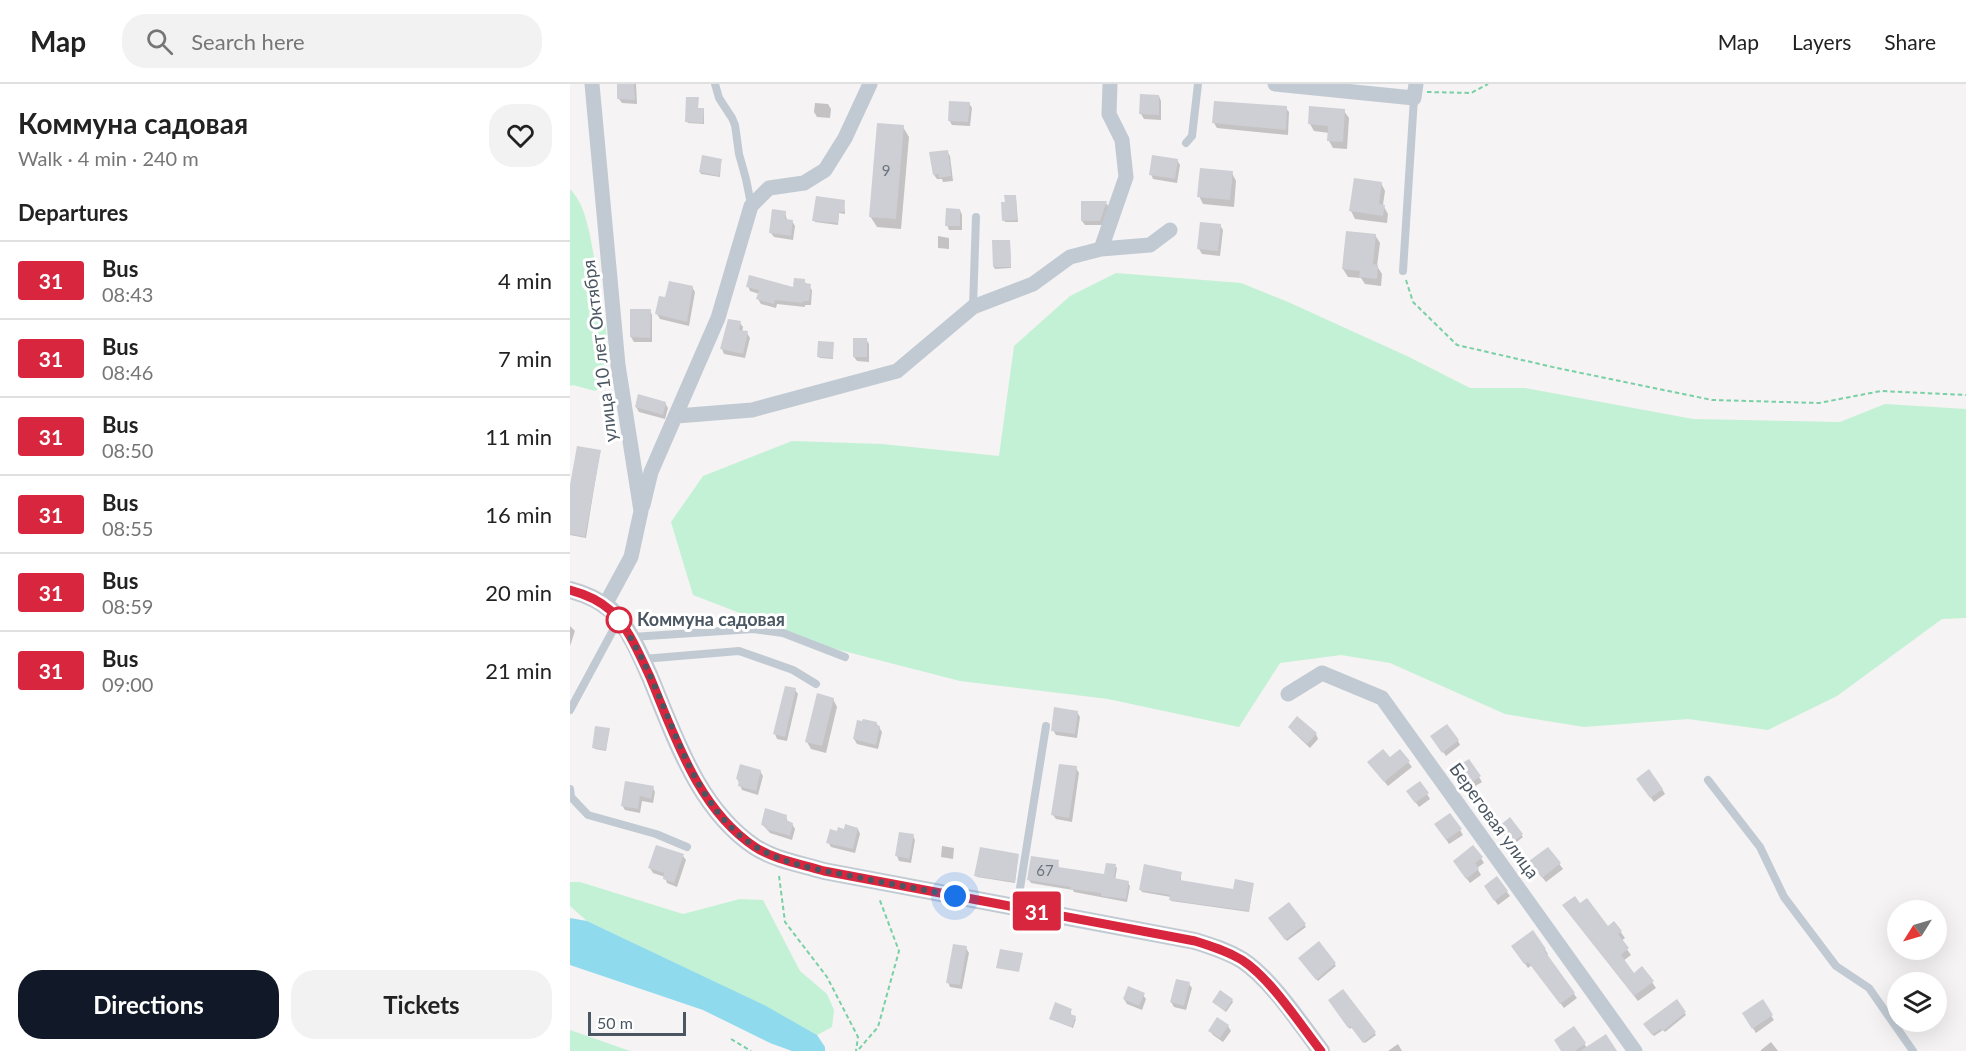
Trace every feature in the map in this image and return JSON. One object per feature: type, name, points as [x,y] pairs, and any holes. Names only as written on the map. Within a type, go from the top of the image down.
[{"type":"street","name":"улица 10 лет Октября","points":[[592,84],[618,365],[641,511],[631,557],[605,605]]},
{"type":"street","points":[[641,511],[651,472],[677,416],[717,318],[751,206],[769,188],[804,183],[825,170],[845,138],[870,84]]},
{"type":"street","points":[[1101,249],[1126,177],[1122,140],[1109,114],[1110,84]]},
{"type":"street","points":[[1275,84],[1415,91]]},
{"type":"street","points":[[677,416],[752,410],[897,370],[973,307],[1033,284],[1070,257],[1101,249],[1150,246],[1170,230]]},
{"type":"street","points":[[570,590],[605,605],[619,620],[642,659],[699,785],[712,805],[755,847],[777,858],[824,871],[1195,941],[1220,949],[1243,961],[1263,979],[1321,1051]]},
{"type":"street","name":"Береговая улица","points":[[1288,694],[1322,673],[1382,698],[1635,1051]]},
{"type":"lane","points":[[715,84],[719,98],[735,125],[751,206]]},
{"type":"lane","points":[[1186,143],[1192,136],[1198,84]]},
{"type":"lane","points":[[1403,271],[1415,91]]},
{"type":"lane","points":[[973,307],[976,217]]},
{"type":"lane","points":[[570,710],[619,620]]},
{"type":"lane","points":[[631,637],[753,629],[783,633],[845,657]]},
{"type":"lane","points":[[642,659],[739,651],[793,670],[816,684]]},
{"type":"lane","points":[[1017,907],[1046,726]]},
{"type":"lane","points":[[1708,780],[1760,847],[1784,897],[1836,966],[1869,988],[1913,1051]]},
{"type":"lane","points":[[570,789],[571,797],[588,815],[656,834],[687,847]]},
{"type":"path","points":[[1415,91],[1471,93],[1488,84]]},
{"type":"path","points":[[1403,271],[1413,302],[1457,345],[1557,369],[1712,400],[1819,403],[1881,391],[1966,395]]},
{"type":"path","points":[[777,858],[785,922],[827,977],[858,1037],[858,1050]]},
{"type":"path","points":[[858,1050],[878,1027],[899,951],[872,880]]},
{"type":"path","points":[[731,1040],[751,1051]]},
{"type":"green space","points":[[570,189],[580,203],[588,226],[605,323],[608,367],[604,382],[595,391],[570,386]]},
{"type":"green space","points":[[1116,273],[1241,283],[1409,357],[1470,388],[1525,388],[1693,419],[1840,422],[1885,404],[1966,409],[1966,618],[1942,619],[1837,696],[1768,730],[1688,719],[1584,727],[1505,714],[1390,663],[1341,655],[1280,663],[1239,727],[1108,699],[960,681],[828,647],[693,595],[671,522],[703,476],[792,441],[882,444],[999,456],[1014,346],[1070,296]]},
{"type":"green space","points":[[570,882],[580,882],[683,914],[740,899],[763,900],[800,971],[827,994],[834,1010],[832,1027],[817,1035],[765,1006],[587,921],[570,906]]},
{"type":"green space","points":[[570,1030],[630,1051],[570,1051]]},
{"type":"water","points":[[570,918],[587,921],[766,1006],[817,1035],[825,1051],[792,1051],[770,1043],[703,1010],[570,965]]},
{"type":"building","points":[[617,84],[634,84],[635,100],[617,99]]},
{"type":"building","points":[[1140,94],[1159,95],[1159,115],[1139,114]]},
{"type":"building","points":[[686,97],[699,97],[698,108],[704,108],[703,123],[685,122]]},
{"type":"building","points":[[949,101],[970,102],[968,122],[948,121]]},
{"type":"building","points":[[1214,101],[1287,106],[1286,130],[1212,123]]},
{"type":"building","points":[[1309,106],[1345,109],[1343,142],[1327,141],[1328,126],[1308,124]]},
{"type":"building","points":[[877,123],[904,125],[896,219],[869,217]]},
{"type":"building","points":[[948,150],[951,176],[939,178],[939,174],[933,175],[929,152]]},
{"type":"building","points":[[702,155],[722,159],[719,176],[699,172]]},
{"type":"building","points":[[1152,155],[1178,159],[1175,179],[1149,175]]},
{"type":"building","points":[[1200,168],[1233,171],[1230,200],[1197,197]]},
{"type":"building","points":[[1354,178],[1382,182],[1379,204],[1385,205],[1383,216],[1349,211]]},
{"type":"building","points":[[1004,195],[1016,195],[1017,220],[1002,221],[1001,202],[1005,202]]},
{"type":"building","points":[[816,196],[845,200],[844,212],[839,212],[838,223],[812,221]]},
{"type":"building","points":[[1081,201],[1107,201],[1100,221],[1081,221]]},
{"type":"building","points":[[946,208],[960,209],[960,226],[945,226]]},
{"type":"building","points":[[772,209],[786,211],[785,219],[793,220],[791,236],[769,233]]},
{"type":"building","points":[[1200,222],[1221,224],[1218,251],[1197,249]]},
{"type":"building","points":[[1346,231],[1376,234],[1373,264],[1378,265],[1377,279],[1359,277],[1360,271],[1342,269]]},
{"type":"building","points":[[992,240],[1010,240],[1011,267],[993,267]]},
{"type":"building","points":[[749,275],[793,287],[794,278],[805,279],[805,283],[811,284],[809,301],[803,301],[803,303],[775,300],[774,304],[756,299],[759,290],[746,287]]},
{"type":"building","points":[[669,281],[693,286],[687,322],[655,314],[659,296],[665,297]]},
{"type":"building","points":[[630,309],[651,309],[650,338],[630,337]]},
{"type":"building","points":[[728,319],[741,321],[739,330],[748,331],[743,354],[720,349]]},
{"type":"building","points":[[853,338],[867,338],[867,357],[853,357]]},
{"type":"building","points":[[818,341],[834,342],[833,358],[817,357]]},
{"type":"building","points":[[638,394],[666,402],[663,415],[635,407]]},
{"type":"building","points":[[577,446],[601,450],[585,537],[570,534],[570,485]]},
{"type":"building","points":[[785,686],[796,688],[785,737],[773,734]]},
{"type":"building","points":[[817,693],[834,698],[822,746],[805,742]]},
{"type":"building","points":[[1054,707],[1078,711],[1075,734],[1051,731]]},
{"type":"building","points":[[1297,716],[1317,733],[1307,744],[1288,727]]},
{"type":"building","points":[[863,719],[877,722],[876,725],[880,726],[876,745],[853,739],[857,720],[862,721]]},
{"type":"building","points":[[1447,724],[1459,740],[1442,753],[1430,736]]},
{"type":"building","points":[[595,726],[610,728],[606,750],[592,748]]},
{"type":"building","points":[[1383,749],[1390,757],[1400,749],[1410,761],[1384,782],[1367,762]]},
{"type":"building","points":[[1469,759],[1481,776],[1468,785],[1456,767]]},
{"type":"building","points":[[740,764],[761,770],[756,791],[738,786],[739,780],[736,779]]},
{"type":"building","points":[[1059,764],[1077,766],[1069,818],[1051,815]]},
{"type":"building","points":[[1649,769],[1663,789],[1650,798],[1636,779]]},
{"type":"building","points":[[625,781],[654,786],[651,799],[640,796],[638,809],[621,806]]},
{"type":"building","points":[[1420,781],[1429,793],[1415,803],[1406,791]]},
{"type":"building","points":[[765,808],[787,815],[786,820],[793,823],[790,836],[766,829],[766,826],[761,825]]},
{"type":"building","points":[[1450,813],[1462,829],[1446,840],[1434,824]]},
{"type":"building","points":[[1510,817],[1523,834],[1511,844],[1498,827]]},
{"type":"building","points":[[845,824],[858,828],[853,849],[826,843],[830,829],[837,831],[838,827],[844,829]]},
{"type":"building","points":[[899,832],[914,834],[909,859],[895,856]]},
{"type":"building","points":[[656,845],[684,854],[674,883],[663,879],[664,873],[648,868]]},
{"type":"building","points":[[1473,845],[1483,857],[1475,863],[1479,869],[1466,879],[1453,861]]},
{"type":"building","points":[[980,847],[1019,854],[1015,882],[974,876]]},
{"type":"building","points":[[1548,847],[1561,863],[1542,878],[1529,861]]},
{"type":"building","points":[[1031,856],[1059,860],[1058,867],[1104,874],[1106,863],[1116,864],[1114,878],[1129,881],[1126,899],[1027,880]]},
{"type":"building","points":[[1144,864],[1182,872],[1180,880],[1233,889],[1235,879],[1254,883],[1249,911],[1169,900],[1170,895],[1139,890]]},
{"type":"building","points":[[1497,876],[1508,891],[1494,901],[1484,886]]},
{"type":"building","points":[[1575,896],[1580,903],[1587,898],[1608,926],[1614,921],[1622,931],[1618,934],[1629,948],[1621,955],[1634,973],[1642,966],[1654,981],[1634,996],[1562,905]]},
{"type":"building","points":[[1289,902],[1306,924],[1285,940],[1268,918]]},
{"type":"building","points":[[1533,930],[1546,949],[1544,950],[1575,993],[1560,1004],[1528,962],[1524,964],[1511,946]]},
{"type":"building","points":[[1319,941],[1336,963],[1316,980],[1298,958]]},
{"type":"building","points":[[953,944],[967,946],[960,985],[946,983]]},
{"type":"building","points":[[1000,949],[1023,953],[1019,972],[996,968]]},
{"type":"building","points":[[1176,979],[1190,982],[1184,1006],[1170,1002]]},
{"type":"building","points":[[1128,986],[1145,993],[1139,1006],[1123,999]]},
{"type":"building","points":[[1343,989],[1376,1032],[1363,1043],[1350,1026],[1348,1028],[1328,1000]]},
{"type":"building","points":[[1220,990],[1233,999],[1225,1011],[1212,1002]]},
{"type":"building","points":[[1677,999],[1686,1012],[1663,1031],[1661,1029],[1652,1035],[1643,1024]]},
{"type":"building","points":[[1763,999],[1773,1015],[1752,1029],[1742,1013]]},
{"type":"building","points":[[1055,1002],[1072,1009],[1070,1014],[1076,1016],[1072,1027],[1049,1019]]},
{"type":"building","points":[[1217,1017],[1229,1025],[1220,1038],[1208,1031]]},
{"type":"building","points":[[1574,1026],[1586,1043],[1575,1051],[1561,1051],[1554,1040]]},
{"type":"building","points":[[1606,1034],[1617,1051],[1580,1051]]},
{"type":"bus line","name":"31","points":[[570,590],[605,605],[619,620],[642,659],[699,785],[712,805],[755,847],[777,858],[824,871],[1195,941],[1220,949],[1243,961],[1263,979],[1321,1051]]},
{"type":"place","name":"Коммуна садовая","points":[[619,620]]},
{"type":"route","points":[[619,620],[642,659],[699,785],[712,805],[755,847],[777,858],[824,871],[955,896]]}]
